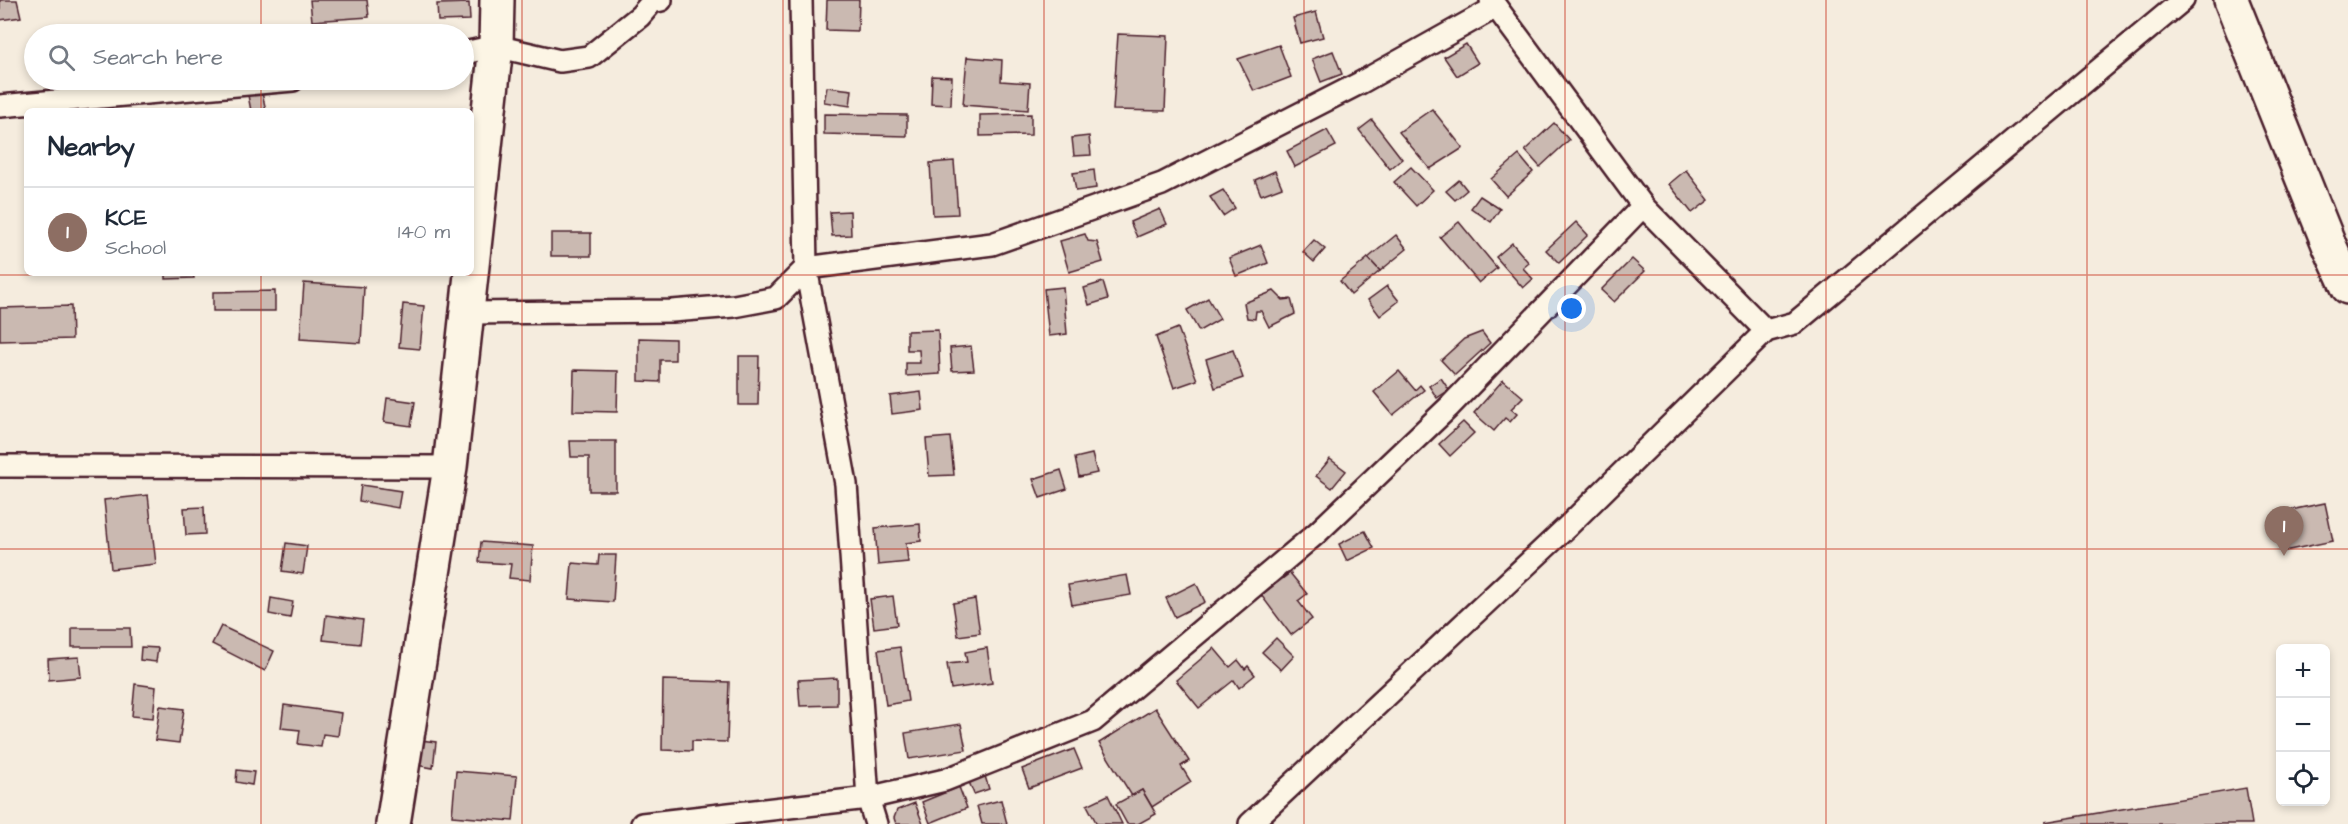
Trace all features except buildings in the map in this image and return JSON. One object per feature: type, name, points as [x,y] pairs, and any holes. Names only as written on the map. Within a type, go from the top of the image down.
[{"type":"street","points":[[474,264],[496,46],[497,0]]},
{"type":"street","points":[[2231,0],[2308,194],[2348,287]]},
{"type":"street","points":[[393,824],[450,467],[473,276]]},
{"type":"lane","points":[[474,51],[496,46],[560,61],[589,57],[640,16],[652,2],[662,0]]},
{"type":"lane","points":[[801,0],[806,268],[846,484],[868,798],[876,824]]},
{"type":"lane","points":[[1250,824],[1568,526],[1766,331],[1795,322],[2183,0]]},
{"type":"lane","points":[[469,313],[672,311],[734,306],[776,298],[806,268],[992,244],[1162,184],[1360,82],[1493,3],[1643,206],[1766,331]]},
{"type":"lane","points":[[0,106],[180,90]]},
{"type":"lane","points":[[642,824],[868,798],[945,780],[1094,721],[1318,532],[1449,407],[1643,206]]},
{"type":"lane","points":[[0,466],[450,467]]},
{"type":"place","name":"KCE","points":[[2284,556]]}]
